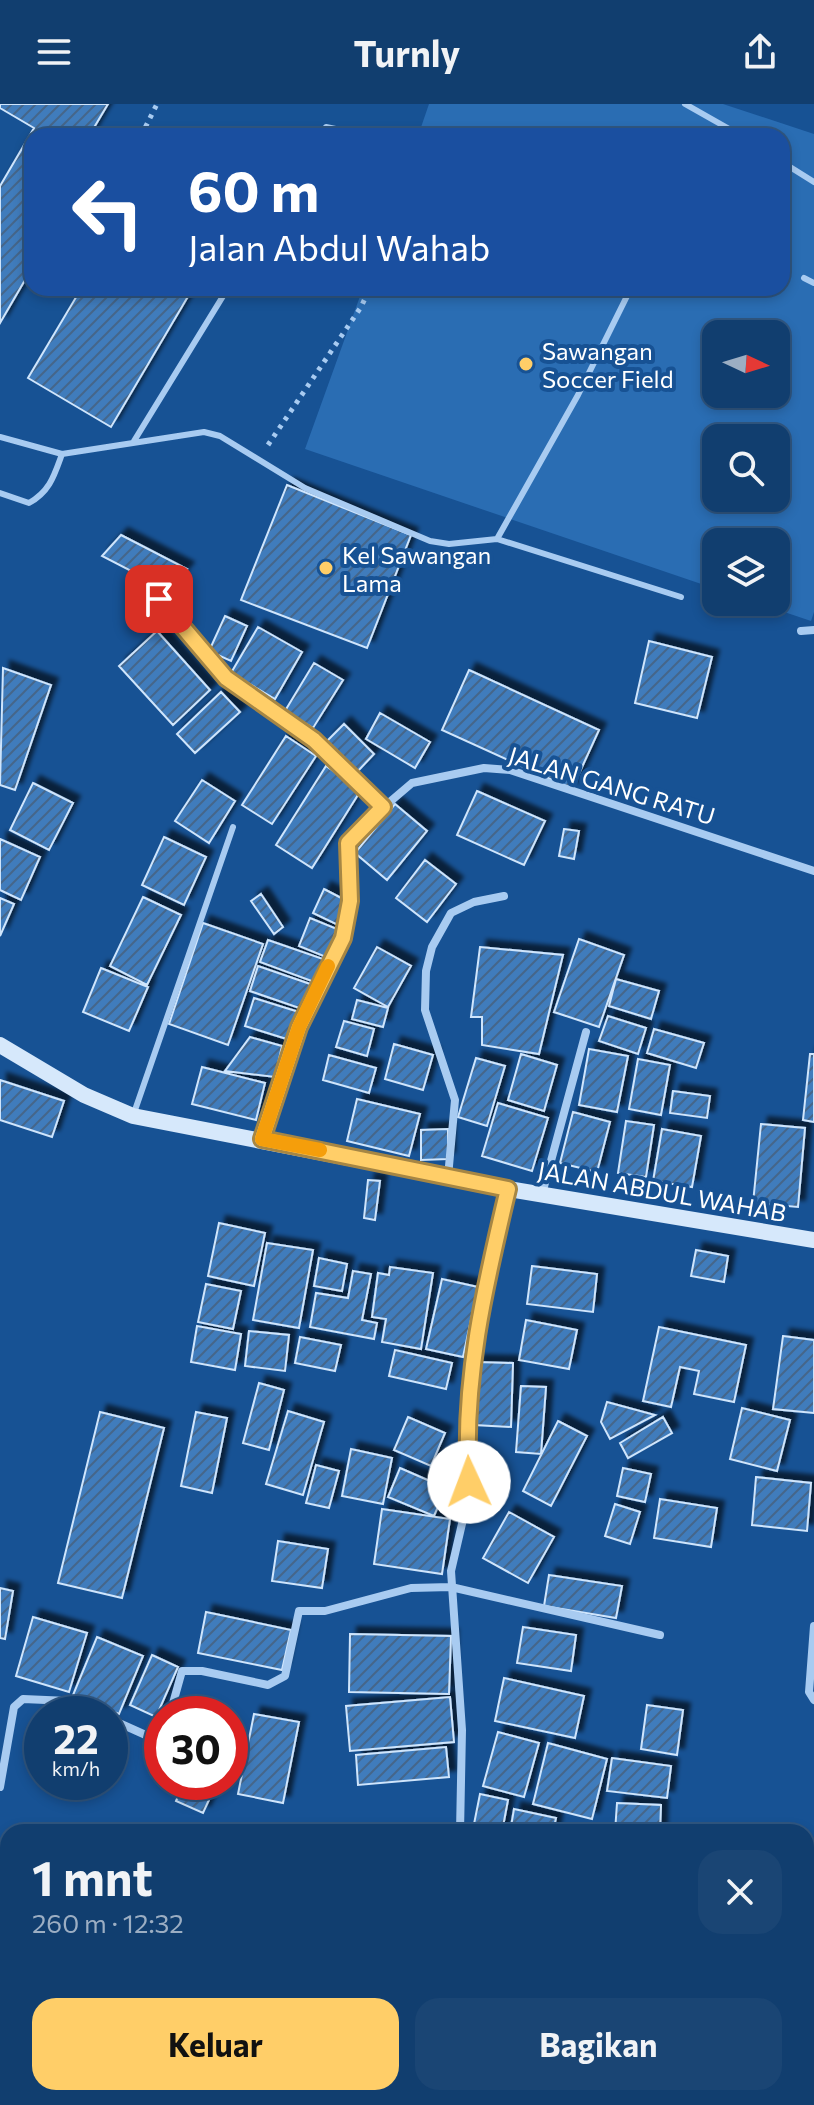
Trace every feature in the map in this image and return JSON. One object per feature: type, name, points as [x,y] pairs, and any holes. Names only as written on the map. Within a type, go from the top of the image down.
[{"type":"street","points":[[159,599],[226,678],[314,740],[383,807]]},
{"type":"street","points":[[801,631],[814,630]]},
{"type":"street","name":"JALAN GANG RATU","points":[[262,1139],[299,1027],[343,938],[350,901],[348,843],[412,783],[484,768],[510,770],[814,871]]},
{"type":"street","points":[[448,1177],[455,1100],[425,1010],[426,971],[432,947],[451,913],[474,902],[504,896]]},
{"type":"street","points":[[542,1194],[586,1032]]},
{"type":"street","name":"JALAN ABDUL WAHAB","points":[[0,1045],[84,1095],[133,1116],[508,1189],[814,1240]]},
{"type":"street","points":[[460,1824],[462,1730],[451,1587],[453,1556],[469,1482],[469,1396],[508,1189]]},
{"type":"street","points":[[175,1696],[182,1671],[202,1671],[268,1685],[285,1676],[299,1611],[325,1611],[411,1588],[451,1587],[660,1635]]},
{"type":"street","points":[[814,1626],[809,1692],[814,1700]]},
{"type":"street","points":[[0,1787],[14,1707],[24,1699]]},
{"type":"lane","points":[[685,104],[722,128]]},
{"type":"lane","points":[[790,167],[814,182]]},
{"type":"lane","points":[[804,278],[814,283]]},
{"type":"lane","points":[[134,441],[223,296]]},
{"type":"lane","points":[[497,539],[578,395],[627,296]]},
{"type":"lane","points":[[0,437],[62,454],[99,451],[134,441],[204,432],[220,436],[305,488],[430,541],[449,544],[497,539],[681,597]]},
{"type":"lane","points":[[0,493],[29,503],[41,496],[50,486],[62,454]]},
{"type":"lane","points":[[133,1116],[233,827]]},
{"type":"path","points":[[145,128],[157,104]]},
{"type":"path","points":[[257,461],[366,296]]},
{"type":"shaded area","name":"Sawangan Soccer Field","points":[[429,104],[723,104],[814,134],[814,612],[811,621],[790,614],[790,528],[702,528],[702,584],[305,449],[360,296],[790,296],[790,128],[421,128]]},
{"type":"building","points":[[0,104],[108,104],[94,128],[34,128],[0,108]]},
{"type":"building","points":[[24,145],[24,282],[0,323],[0,186]]},
{"type":"building","points":[[77,296],[188,296],[111,427],[28,378]]},
{"type":"building","name":"Kel Sawangan Lama","points":[[287,485],[411,535],[367,648],[241,600]]},
{"type":"building","points":[[121,535],[187,569],[168,590],[102,556]]},
{"type":"building","points":[[225,616],[247,626],[231,661],[209,651]]},
{"type":"building","points":[[258,627],[302,652],[275,699],[231,673]]},
{"type":"building","points":[[157,631],[210,690],[173,725],[119,666]]},
{"type":"building","points":[[649,641],[712,657],[697,718],[635,703]]},
{"type":"building","points":[[314,663],[343,680],[313,728],[285,711]]},
{"type":"building","points":[[3,668],[51,685],[15,790],[0,785]]},
{"type":"building","points":[[469,670],[599,730],[572,789],[442,730]]},
{"type":"building","points":[[221,692],[240,712],[195,753],[177,734]]},
{"type":"building","points":[[380,713],[430,742],[415,768],[366,739]]},
{"type":"building","points":[[344,724],[374,754],[358,771],[327,741]]},
{"type":"building","points":[[286,736],[316,756],[272,824],[242,805]]},
{"type":"building","points":[[326,766],[361,790],[312,868],[276,845]]},
{"type":"building","points":[[202,780],[235,801],[209,843],[175,821]]},
{"type":"building","points":[[33,783],[73,803],[49,850],[10,830]]},
{"type":"building","points":[[477,791],[545,821],[524,865],[457,835]]},
{"type":"building","points":[[395,804],[427,831],[387,880],[355,853]]},
{"type":"building","points":[[564,829],[579,831],[574,859],[559,856]]},
{"type":"building","points":[[164,837],[206,857],[184,905],[142,885]]},
{"type":"building","points":[[0,839],[40,857],[21,900],[0,890]]},
{"type":"building","points":[[425,860],[456,884],[427,922],[396,898]]},
{"type":"building","points":[[324,889],[349,902],[338,925],[313,913]]},
{"type":"building","points":[[261,894],[283,927],[274,934],[251,901]]},
{"type":"building","points":[[143,897],[181,915],[147,985],[110,966]]},
{"type":"building","points":[[0,898],[14,904],[0,936]]},
{"type":"building","points":[[310,918],[337,929],[326,957],[299,946]]},
{"type":"building","points":[[203,923],[263,944],[228,1045],[169,1024]]},
{"type":"building","points":[[579,939],[624,955],[599,1027],[554,1012]]},
{"type":"building","points":[[268,940],[326,960],[317,983],[260,962]]},
{"type":"building","points":[[377,947],[411,966],[388,1007],[354,988]]},
{"type":"building","points":[[480,947],[563,955],[539,1054],[482,1045],[482,1017],[471,1017]]},
{"type":"building","points":[[258,966],[313,985],[305,1010],[250,991]]},
{"type":"building","points":[[101,968],[148,987],[129,1031],[83,1012]]},
{"type":"building","points":[[616,979],[659,991],[651,1019],[609,1006]]},
{"type":"building","points":[[254,998],[302,1013],[293,1041],[245,1026]]},
{"type":"building","points":[[357,1000],[388,1008],[383,1027],[352,1019]]},
{"type":"building","points":[[608,1016],[646,1028],[638,1054],[599,1041]]},
{"type":"building","points":[[344,1021],[374,1029],[367,1056],[336,1047]]},
{"type":"building","points":[[654,1029],[704,1043],[696,1068],[647,1053]]},
{"type":"building","points":[[250,1037],[282,1046],[275,1077],[225,1071]]},
{"type":"building","points":[[394,1044],[433,1055],[423,1090],[385,1079]]},
{"type":"building","points":[[589,1049],[628,1056],[617,1112],[579,1105]]},
{"type":"building","points":[[521,1054],[557,1065],[544,1111],[508,1100]]},
{"type":"building","points":[[810,1054],[814,1054],[814,1122],[803,1120]]},
{"type":"building","points":[[329,1055],[376,1068],[369,1093],[323,1080]]},
{"type":"building","points":[[476,1058],[505,1066],[487,1126],[458,1117]]},
{"type":"building","points":[[638,1059],[670,1065],[661,1115],[629,1109]]},
{"type":"building","points":[[202,1067],[265,1083],[256,1120],[192,1104]]},
{"type":"building","points":[[0,1080],[64,1101],[52,1137],[0,1120]]},
{"type":"building","points":[[673,1091],[710,1096],[707,1118],[670,1113]]},
{"type":"building","points":[[357,1099],[420,1114],[409,1156],[347,1141]]},
{"type":"building","points":[[498,1103],[548,1118],[532,1171],[482,1156]]},
{"type":"building","points":[[573,1112],[610,1122],[597,1172],[560,1163]]},
{"type":"building","points":[[626,1121],[654,1125],[646,1177],[618,1173]]},
{"type":"building","points":[[761,1124],[805,1128],[798,1207],[753,1203]]},
{"type":"building","points":[[448,1129],[448,1159],[421,1160],[421,1130]]},
{"type":"building","points":[[662,1129],[701,1136],[692,1187],[653,1181]]},
{"type":"building","points":[[368,1180],[380,1181],[375,1220],[364,1218]]},
{"type":"building","points":[[219,1223],[265,1233],[254,1286],[208,1276]]},
{"type":"building","points":[[267,1243],[313,1250],[299,1328],[253,1320]]},
{"type":"building","points":[[696,1250],[728,1256],[724,1282],[691,1276]]},
{"type":"building","points":[[319,1258],[347,1264],[342,1291],[314,1286]]},
{"type":"building","points":[[532,1266],[597,1274],[593,1312],[527,1304]]},
{"type":"building","points":[[390,1267],[433,1273],[421,1349],[382,1342],[386,1319],[372,1317],[378,1273],[389,1275]]},
{"type":"building","points":[[353,1271],[371,1274],[362,1320],[377,1323],[374,1339],[310,1327],[316,1293],[348,1298]]},
{"type":"building","points":[[442,1279],[478,1287],[463,1357],[426,1349]]},
{"type":"building","points":[[206,1284],[241,1291],[233,1329],[198,1322]]},
{"type":"building","points":[[526,1320],[577,1330],[569,1369],[519,1360]]},
{"type":"building","points":[[197,1326],[241,1334],[235,1370],[191,1362]]},
{"type":"building","points":[[659,1327],[746,1345],[734,1402],[694,1394],[699,1371],[680,1367],[671,1407],[643,1401]]},
{"type":"building","points":[[249,1331],[289,1335],[285,1371],[245,1366]]},
{"type":"building","points":[[783,1336],[814,1340],[814,1413],[773,1409]]},
{"type":"building","points":[[300,1337],[341,1345],[335,1371],[295,1363]]},
{"type":"building","points":[[395,1350],[452,1363],[446,1389],[389,1376]]},
{"type":"building","points":[[476,1362],[513,1363],[511,1427],[474,1425]]},
{"type":"building","points":[[259,1383],[284,1390],[269,1450],[243,1443]]},
{"type":"building","points":[[521,1386],[546,1387],[541,1454],[516,1452]]},
{"type":"building","points":[[607,1402],[655,1415],[610,1439],[601,1422]]},
{"type":"building","points":[[742,1408],[790,1420],[777,1471],[730,1459]]},
{"type":"building","points":[[288,1411],[324,1422],[303,1495],[266,1484]]},
{"type":"building","points":[[100,1412],[164,1428],[122,1598],[58,1583]]},
{"type":"building","points":[[196,1412],[227,1418],[212,1493],[181,1486]]},
{"type":"building","points":[[408,1417],[445,1433],[431,1466],[394,1450]]},
{"type":"building","points":[[663,1417],[672,1433],[628,1458],[620,1443]]},
{"type":"building","points":[[558,1421],[587,1436],[551,1506],[523,1491]]},
{"type":"building","points":[[351,1449],[392,1458],[383,1504],[342,1496]]},
{"type":"building","points":[[316,1465],[339,1471],[329,1508],[306,1503]]},
{"type":"building","points":[[400,1468],[446,1488],[434,1516],[388,1497]]},
{"type":"building","points":[[623,1468],[651,1474],[645,1502],[617,1496]]},
{"type":"building","points":[[756,1477],[811,1483],[807,1531],[752,1525]]},
{"type":"building","points":[[660,1499],[717,1508],[711,1547],[654,1538]]},
{"type":"building","points":[[615,1504],[640,1512],[630,1544],[605,1536]]},
{"type":"building","points":[[382,1509],[450,1519],[442,1574],[374,1564]]},
{"type":"building","points":[[509,1512],[554,1537],[528,1583],[483,1558]]},
{"type":"building","points":[[278,1541],[328,1549],[322,1588],[272,1581]]},
{"type":"building","points":[[549,1575],[622,1586],[616,1618],[544,1606]]},
{"type":"building","points":[[0,1588],[13,1591],[5,1639],[0,1638]]},
{"type":"building","points":[[206,1612],[291,1630],[282,1670],[198,1653]]},
{"type":"building","points":[[33,1617],[87,1633],[69,1692],[16,1676]]},
{"type":"building","points":[[523,1627],[576,1635],[571,1671],[517,1663]]},
{"type":"building","points":[[350,1634],[451,1636],[449,1694],[349,1692]]},
{"type":"building","points":[[97,1637],[143,1656],[126,1696],[73,1695]]},
{"type":"building","points":[[152,1655],[178,1667],[165,1696],[144,1696],[144,1711],[130,1705]]},
{"type":"building","points":[[504,1678],[584,1696],[575,1738],[495,1721]]},
{"type":"building","points":[[450,1697],[454,1742],[350,1751],[346,1706]]},
{"type":"building","points":[[647,1705],[683,1710],[677,1755],[641,1749]]},
{"type":"building","points":[[254,1714],[299,1722],[283,1803],[248,1796],[248,1744]]},
{"type":"building","points":[[498,1732],[539,1743],[524,1797],[483,1786]]},
{"type":"building","points":[[548,1743],[607,1759],[592,1819],[533,1804]]},
{"type":"building","points":[[446,1747],[449,1777],[358,1785],[356,1755]]},
{"type":"building","points":[[612,1758],[671,1766],[667,1798],[607,1791]]},
{"type":"building","points":[[480,1794],[508,1800],[504,1824],[474,1824]]},
{"type":"building","points":[[176,1800],[209,1800],[203,1813]]},
{"type":"building","points":[[617,1803],[661,1805],[660,1824],[616,1824]]},
{"type":"building","points":[[514,1809],[556,1818],[555,1824],[511,1824]]},
{"type":"slow traffic","points":[[320,1150],[262,1139],[299,1027],[328,966]]},
{"type":"place","name":"Sawangan Soccer Field","points":[[526,364]]},
{"type":"place","name":"Kel Sawangan Lama","points":[[326,568]]},
{"type":"route","points":[[159,599],[226,678],[314,740],[383,807],[348,843],[346,855],[350,901],[343,938],[299,1027],[262,1139],[508,1189],[486,1283],[469,1396],[469,1482]]}]
